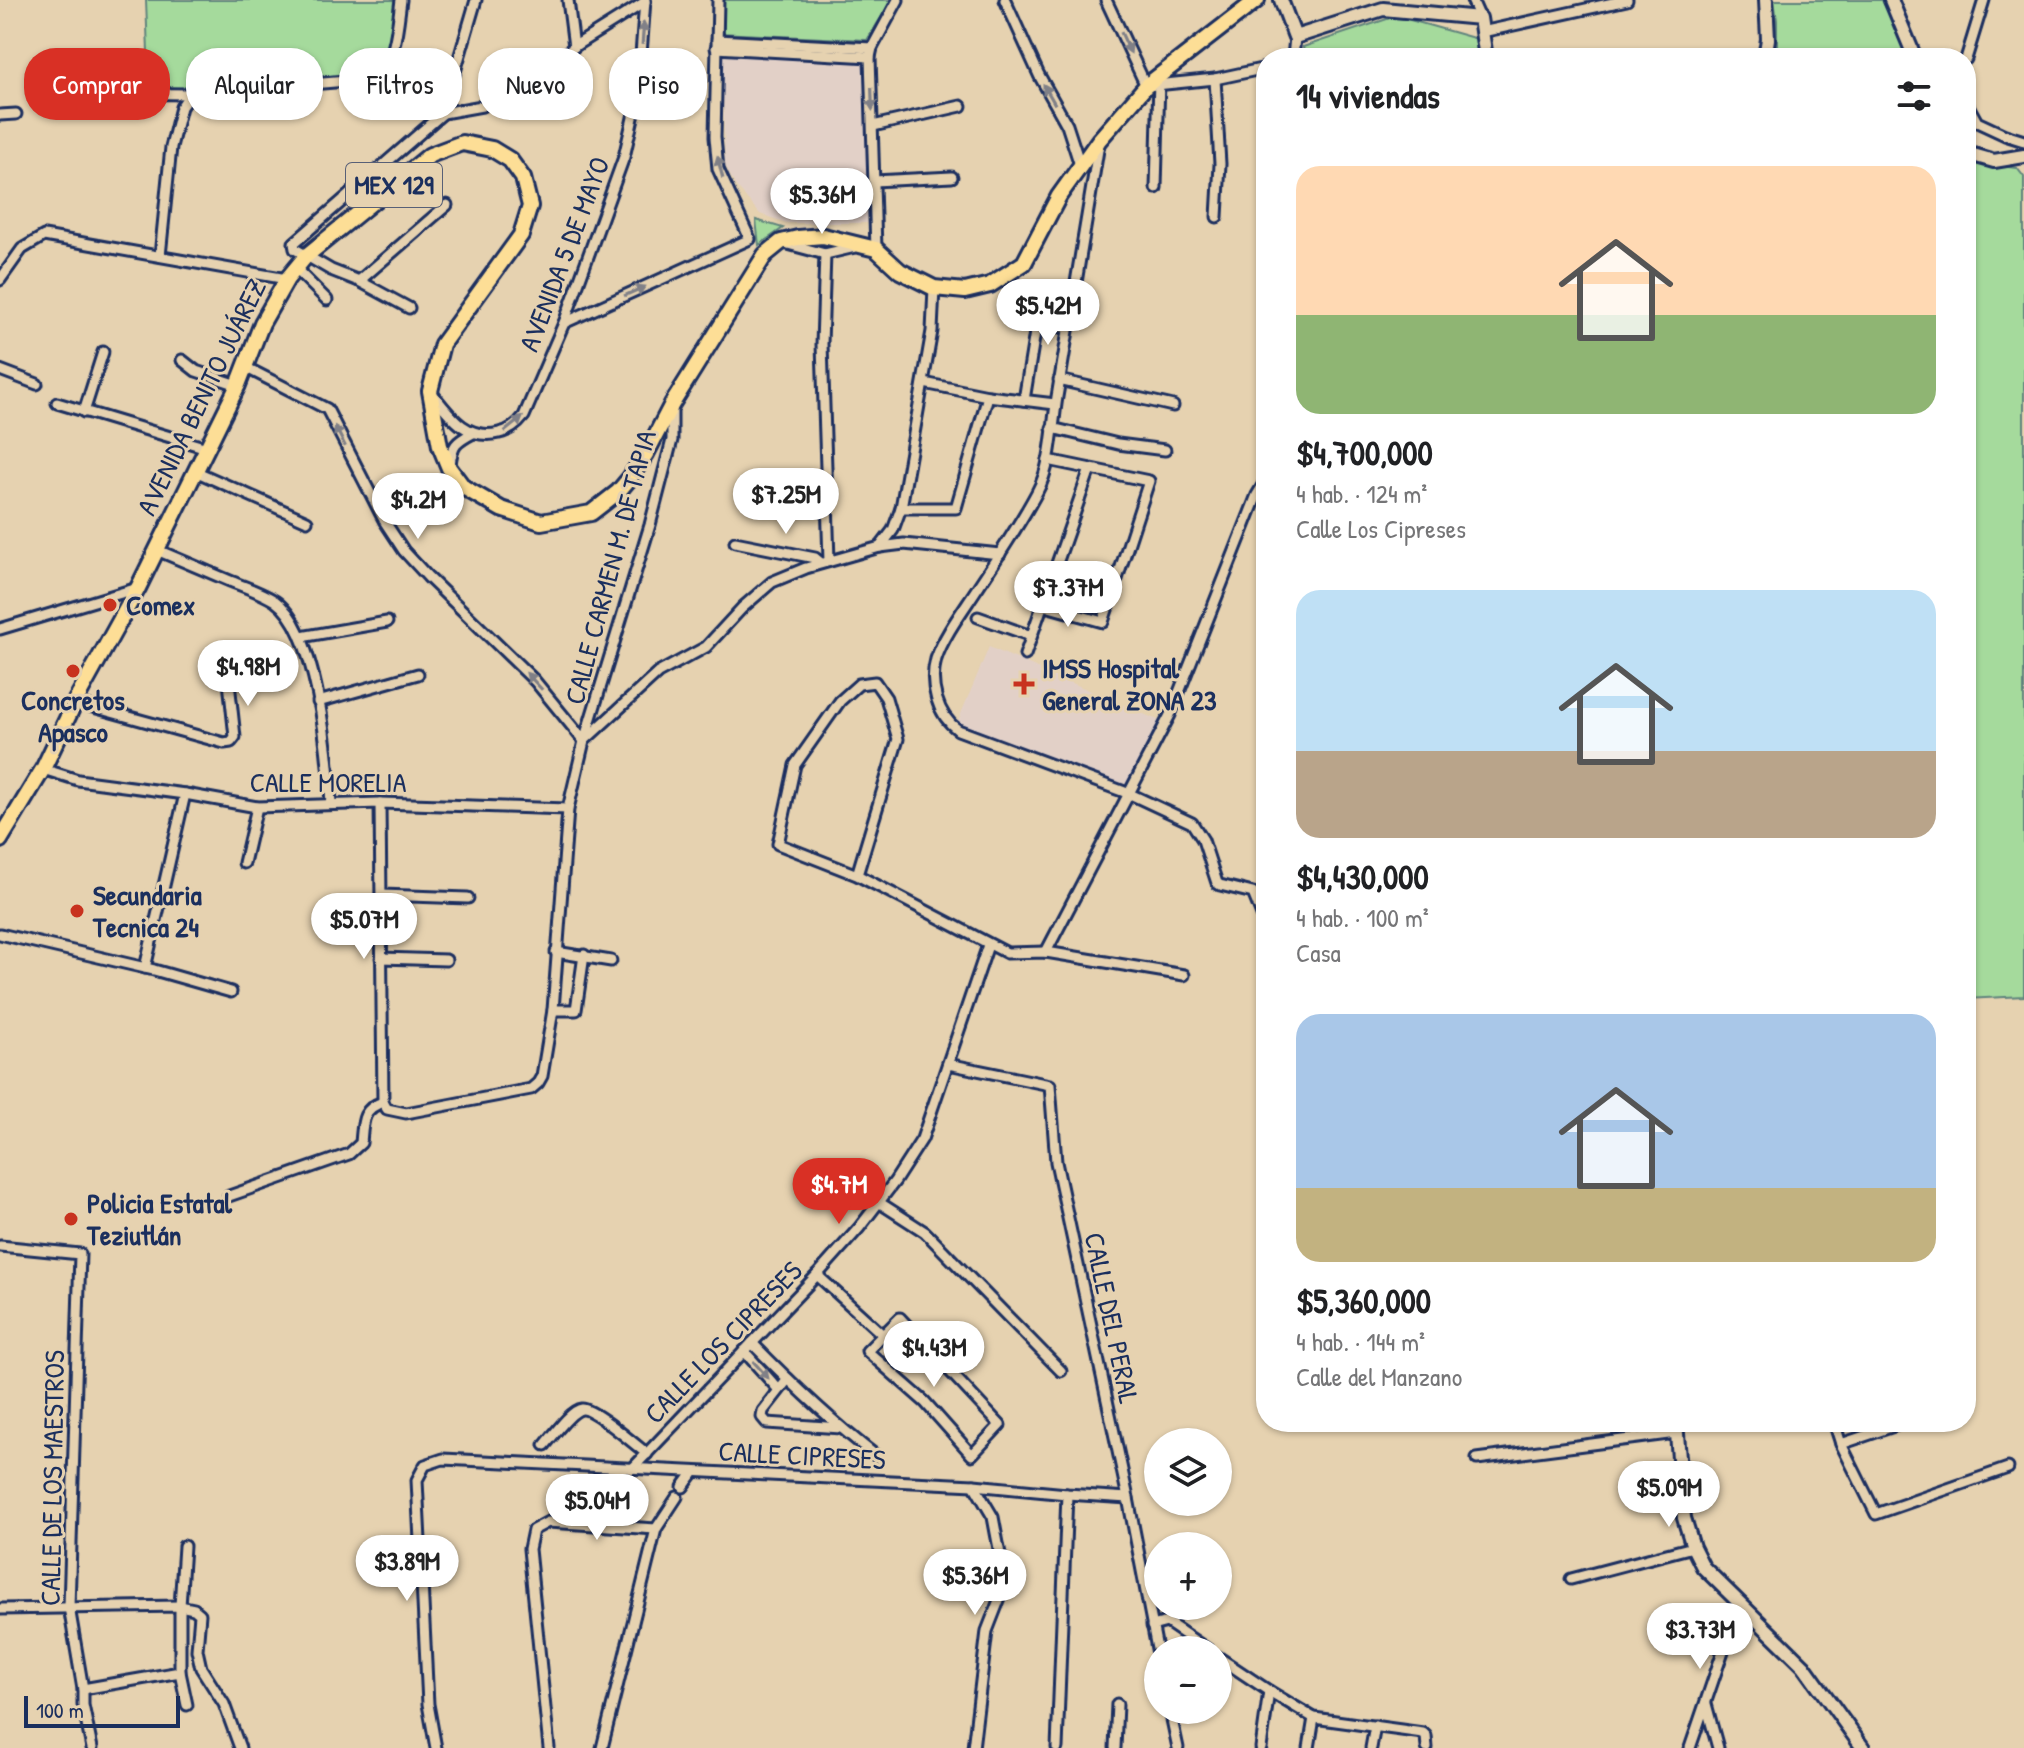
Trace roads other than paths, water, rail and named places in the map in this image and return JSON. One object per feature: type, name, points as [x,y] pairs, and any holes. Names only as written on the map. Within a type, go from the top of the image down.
[{"type":"main road","points":[[781,242],[823,236],[869,247],[900,271],[934,288],[965,291],[990,285],[1024,263],[1059,196],[1099,140],[1154,82],[1257,0]]},
{"type":"main road","points":[[1281,0],[1295,37],[1385,6],[1480,18],[1484,48]]},
{"type":"main road","points":[[1766,0],[1767,48]]},
{"type":"main road","points":[[1891,0],[1911,48]]},
{"type":"main road","name":"AVENIDA BENITO JUÁREZ","points":[[0,840],[43,769],[75,702],[138,588],[238,385],[262,323],[292,274],[306,256],[430,155],[462,143],[492,149],[510,160],[523,178],[530,206],[521,235],[442,344],[430,391],[440,446],[449,468],[463,487],[501,509],[541,522],[591,513],[618,492],[646,454],[672,404],[765,255],[781,242]]},
{"type":"main road","points":[[1976,156],[1994,161],[2024,156]]},
{"type":"main road","points":[[1676,1432],[1684,1518],[1703,1567],[1804,1666],[1863,1748]]},
{"type":"street","points":[[323,83],[372,78],[381,73],[388,64],[392,50],[401,0]]},
{"type":"street","points":[[462,48],[476,0]]},
{"type":"street","points":[[570,0],[576,45]]},
{"type":"street","points":[[564,323],[750,239],[718,169],[715,137],[718,0]]},
{"type":"street","points":[[781,242],[825,254],[869,247],[874,181],[871,53],[898,0]]},
{"type":"street","points":[[1005,0],[1039,75],[1067,125],[1080,165]]},
{"type":"street","points":[[1106,0],[1154,82],[1156,188]]},
{"type":"street","points":[[1472,0],[1480,18]]},
{"type":"street","points":[[1482,32],[1627,0]]},
{"type":"street","points":[[1969,48],[1984,0]]},
{"type":"street","points":[[462,110],[482,106],[532,79],[576,45],[645,1]]},
{"type":"street","name":"AVENIDA 5 DE MAYO","points":[[473,433],[486,436],[500,433],[513,428],[524,416],[564,323],[624,157],[638,96],[645,1]]},
{"type":"street","points":[[1294,48],[1295,37]]},
{"type":"street","points":[[716,44],[871,53]]},
{"type":"street","points":[[1154,82],[1215,79],[1256,70]]},
{"type":"street","points":[[1215,79],[1220,164],[1217,217]]},
{"type":"street","points":[[160,256],[171,147],[181,107],[186,100]]},
{"type":"street","points":[[873,126],[961,106]]},
{"type":"street","points":[[0,115],[16,114]]},
{"type":"street","points":[[409,308],[306,256],[295,249],[294,243],[435,120]]},
{"type":"street","points":[[1976,120],[2024,141]]},
{"type":"street","points":[[1099,140],[1048,460],[1039,489],[958,618],[937,658],[933,679],[939,710],[958,730],[1130,794],[1192,823],[1203,840],[1217,883],[1253,893],[1256,900]]},
{"type":"street","points":[[874,181],[952,177]]},
{"type":"street","points":[[359,281],[447,205]]},
{"type":"street","points":[[0,280],[22,249],[44,236],[292,274],[327,300]]},
{"type":"street","points":[[825,254],[822,344],[825,562]]},
{"type":"street","points":[[880,547],[893,530],[901,508],[932,331],[934,288]]},
{"type":"street","points":[[1024,400],[1036,326],[1068,327]]},
{"type":"street","points":[[84,412],[103,352]]},
{"type":"street","points":[[182,360],[196,371],[238,385]]},
{"type":"street","points":[[245,367],[327,409],[385,522],[404,551],[535,681],[584,741],[658,673],[706,647],[742,608],[772,582],[825,562],[880,547],[904,544],[1000,554]]},
{"type":"street","points":[[0,370],[37,384]]},
{"type":"street","points":[[1059,380],[1173,406]]},
{"type":"street","points":[[924,383],[988,396],[1055,404]]},
{"type":"street","points":[[430,391],[451,418],[473,433],[454,446],[449,468]]},
{"type":"street","points":[[901,508],[956,508],[988,396]]},
{"type":"street","points":[[57,403],[207,448]]},
{"type":"street","name":"CALLE CARMEN M. DE TAPIA","points":[[385,1105],[406,1113],[531,1089],[542,1076],[553,1010],[568,809],[584,741],[665,468],[672,440],[672,404]]},
{"type":"street","points":[[1052,428],[1118,444],[1165,450]]},
{"type":"street","points":[[1042,605],[1103,622],[1149,481],[1048,460]]},
{"type":"street","points":[[1025,655],[1090,469]]},
{"type":"street","points":[[195,471],[307,521]]},
{"type":"street","points":[[1046,952],[1170,715],[1256,498]]},
{"type":"street","points":[[735,542],[825,562]]},
{"type":"street","points":[[157,550],[254,590],[277,603],[292,621],[301,637],[313,675],[329,762],[331,803]]},
{"type":"street","points":[[0,629],[138,588]]},
{"type":"street","points":[[978,617],[1031,636]]},
{"type":"street","points":[[301,637],[387,622]]},
{"type":"street","points":[[75,702],[224,743],[231,742],[235,737],[227,664]]},
{"type":"street","points":[[318,702],[418,674]]},
{"type":"street","points":[[857,875],[898,739],[886,698],[875,682],[859,684],[840,701],[795,765],[778,844],[857,875],[1007,953],[1046,952],[1184,975]]},
{"type":"street","name":"CALLE MORELIA","points":[[43,769],[78,780],[257,807],[380,803],[568,809]]},
{"type":"street","points":[[145,968],[185,794]]},
{"type":"street","points":[[229,1196],[349,1154],[361,1143],[365,1114],[372,1105],[385,1105],[380,803]]},
{"type":"street","points":[[244,863],[257,807]]},
{"type":"street","points":[[381,895],[468,898]]},
{"type":"street","points":[[0,934],[231,992]]},
{"type":"street","name":"CALLE LOS CIPRESES","points":[[632,1469],[817,1275],[880,1203],[922,1139],[988,945]]},
{"type":"street","points":[[556,952],[611,961]]},
{"type":"street","points":[[553,1010],[576,1010],[584,955]]},
{"type":"street","points":[[381,958],[446,960]]},
{"type":"street","name":"CALLE DEL PERAL","points":[[948,1064],[1050,1085],[1056,1162],[1154,1636]]},
{"type":"street","points":[[880,1203],[925,1232],[1061,1371]]},
{"type":"street","name":"CALLE DE LOS MAESTROS","points":[[0,1246],[80,1254],[69,1607],[92,1748]]},
{"type":"street","points":[[817,1275],[883,1335]]},
{"type":"street","points":[[900,1318],[1000,1425],[972,1455],[925,1402],[867,1351],[883,1335],[900,1318]]},
{"type":"street","points":[[752,1343],[841,1428],[875,1455]]},
{"type":"street","points":[[744,1351],[778,1389]]},
{"type":"street","points":[[788,1379],[763,1411],[762,1417],[767,1423],[841,1428]]},
{"type":"street","points":[[545,1445],[571,1415],[580,1409],[587,1409],[647,1454]]},
{"type":"street","points":[[1477,1459],[1650,1432]]},
{"type":"street","points":[[1837,1432],[1876,1514],[2008,1468]]},
{"type":"street","points":[[1841,1444],[1876,1432]]},
{"type":"street","name":"CALLE CIPRESES","points":[[436,1748],[428,1704],[417,1480],[425,1465],[443,1459],[974,1485],[1128,1498]]},
{"type":"street","points":[[602,1748],[656,1529],[694,1472]]},
{"type":"street","points":[[973,1748],[987,1631],[1001,1595],[1003,1570],[993,1517],[974,1485]]},
{"type":"street","points":[[1057,1748],[1067,1494]]},
{"type":"street","points":[[549,1748],[529,1549],[533,1530],[548,1522],[656,1529]]},
{"type":"street","points":[[184,1546],[180,1672],[187,1705]]},
{"type":"street","points":[[1571,1579],[1693,1547]]},
{"type":"street","points":[[1690,1748],[1739,1604]]},
{"type":"street","points":[[0,1609],[180,1606],[194,1609],[200,1614],[197,1650],[201,1668],[224,1704],[240,1748]]},
{"type":"street","points":[[1152,1626],[1167,1622],[1188,1636]]},
{"type":"street","points":[[1232,1666],[1314,1718],[1423,1733],[1427,1748]]},
{"type":"street","points":[[83,1689],[180,1672]]},
{"type":"street","points":[[1261,1748],[1269,1691]]},
{"type":"street","points":[[1115,1748],[1117,1704]]},
{"type":"street","points":[[1706,1704],[1718,1748]]},
{"type":"street","points":[[1309,1748],[1314,1718]]},
{"type":"street","points":[[1173,1724],[1178,1748]]},
{"type":"street","points":[[1371,1748],[1375,1726]]},
{"type":"place","name":"Comex","points":[[110,605]]},
{"type":"place","name":"Concretos Apasco","points":[[73,671]]},
{"type":"place","name":"IMSS Hospital General ZONA 23","points":[[1024,684]]},
{"type":"place","name":"Secundaria Tecnica 24","points":[[77,911]]},
{"type":"place","name":"Policia Estatal Teziutlán","points":[[71,1219]]}]
